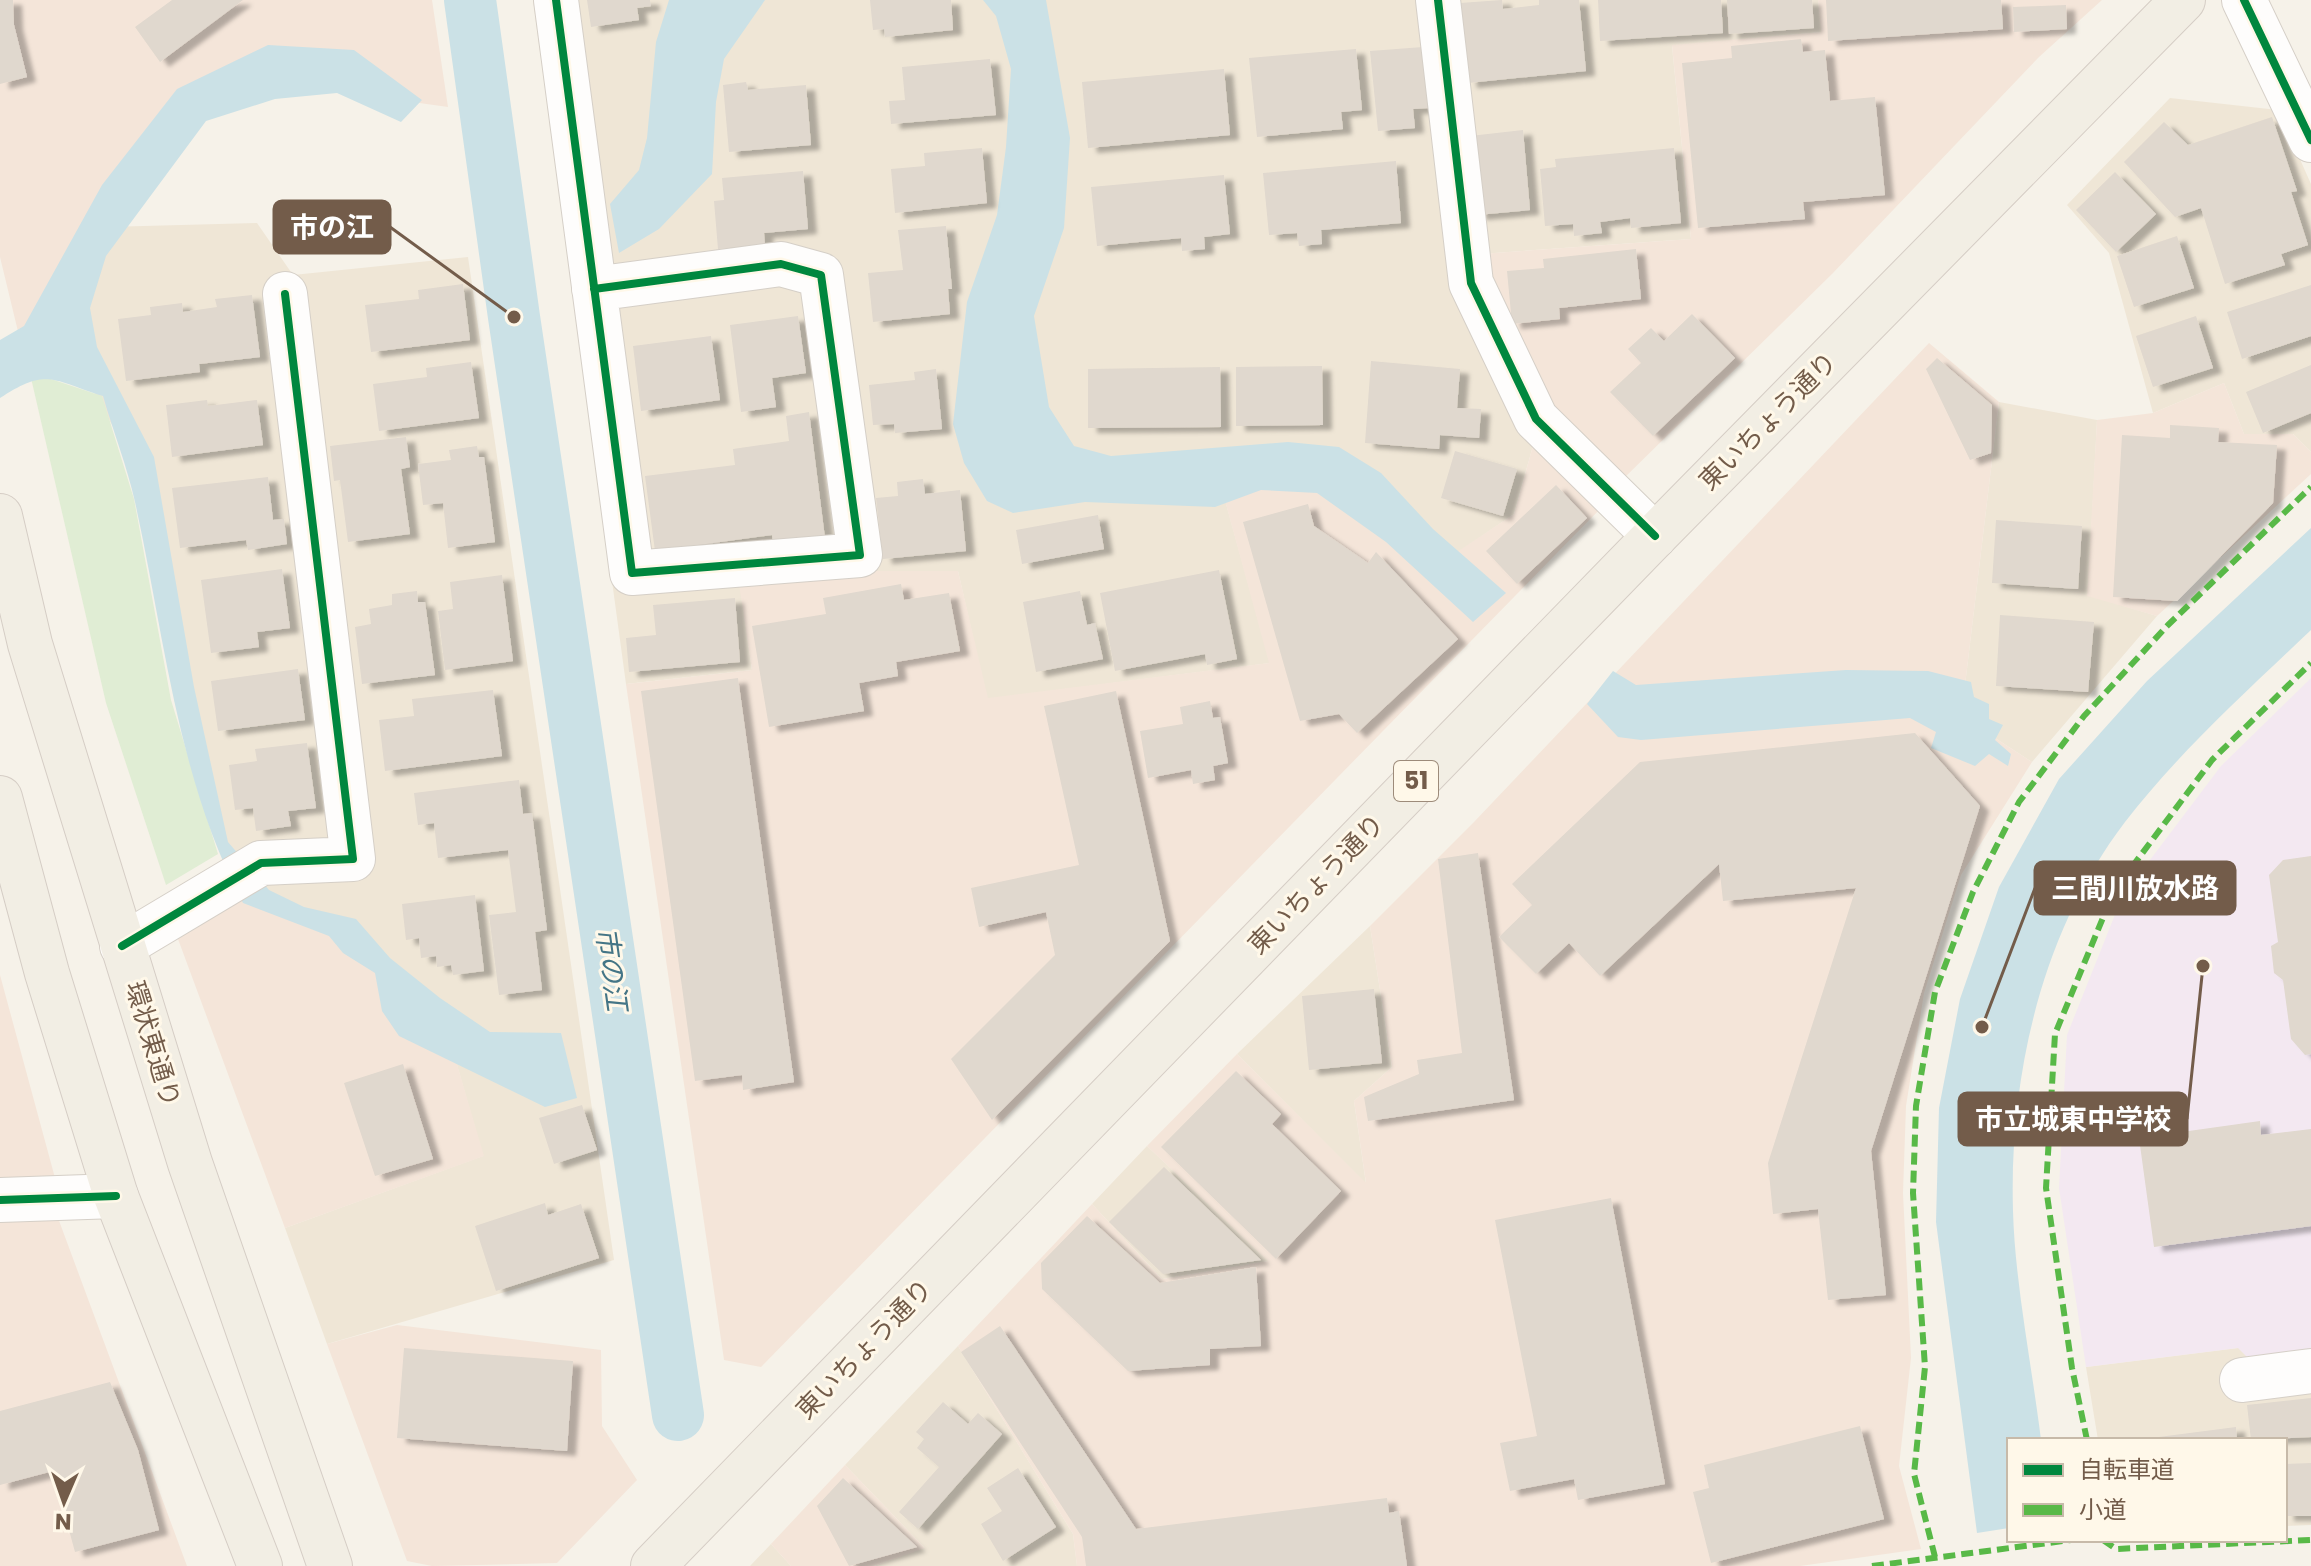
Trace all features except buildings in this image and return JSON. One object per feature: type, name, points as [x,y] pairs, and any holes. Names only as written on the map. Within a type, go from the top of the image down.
[{"type":"main road","name":"東いちょう通り","points":[[653,1566],[1655,536],[2183,0]]},
{"type":"main road","name":"環状東通り","points":[[0,516],[30,644],[122,946],[195,1178],[330,1566]]},
{"type":"main road","points":[[0,798],[47,973],[116,1196],[260,1566]]},
{"type":"street","points":[[556,0],[594,289],[632,573],[860,555],[821,275],[781,264],[594,289]]},
{"type":"street","points":[[1438,0],[1471,283],[1536,419],[1655,536]]},
{"type":"street","points":[[2244,0],[2311,140]]},
{"type":"street","points":[[122,946],[261,863],[353,859],[285,294]]},
{"type":"street","points":[[0,1200],[116,1196]]},
{"type":"street","points":[[2242,1380],[2311,1371]]},
{"type":"shaded area","points":[[0,0],[432,0],[448,107],[398,100],[299,65],[171,126],[22,348],[0,257]]},
{"type":"shaded area","points":[[533,0],[1818,0],[1822,32],[1672,46],[1691,239],[1480,254],[1534,442],[1514,514],[1454,555],[1217,471],[1270,663],[987,699],[958,571],[872,571],[740,584],[752,670],[626,684]]},
{"type":"shaded area","points":[[669,0],[765,0],[724,59],[716,102],[712,174],[659,229],[619,253],[610,204],[639,170],[647,138],[656,42]]},
{"type":"shaded area","points":[[983,0],[1046,0],[1070,138],[1064,228],[1034,316],[1049,407],[1074,446],[1111,456],[1288,442],[1339,447],[1381,473],[1433,529],[1506,593],[1473,622],[1386,542],[1317,493],[1261,490],[1215,507],[1085,502],[1013,513],[987,501],[964,463],[953,424],[967,302],[997,215],[1006,147],[1011,69],[996,16]]},
{"type":"shaded area","points":[[1818,0],[2102,0],[2039,57],[1833,273],[1619,483],[1546,415],[1480,254],[1691,239],[1672,45],[1821,32]]},
{"type":"shaded area","points":[[268,45],[354,50],[422,100],[401,122],[337,93],[275,99],[206,121],[106,256],[90,308],[97,347],[154,457],[194,687],[228,842],[269,890],[304,907],[356,919],[390,958],[440,998],[490,1032],[561,1033],[577,1098],[545,1107],[399,1036],[382,1011],[375,973],[343,953],[329,936],[243,903],[202,807],[188,757],[135,502],[103,396],[50,379],[29,382],[0,398],[0,340],[24,326],[102,185],[177,89]]},
{"type":"shaded area","points":[[2170,98],[2278,110],[2311,184],[2311,452],[2293,434],[2244,434],[2224,383],[2153,413],[2109,253],[2067,205]]},
{"type":"shaded area","points":[[257,223],[293,275],[468,257],[614,1260],[327,1344],[285,1228],[483,1156],[449,1037],[246,892],[202,791],[149,492],[59,329],[106,227]]},
{"type":"shaded area","points":[[1929,343],[1999,402],[1963,702],[1978,727],[2032,762],[1961,875],[1924,993],[1906,1106],[1903,1193],[1911,1358],[1899,1466],[1921,1549],[1800,1566],[1077,1566],[1073,1534],[958,1346],[1092,1204],[1162,1279],[1268,1261],[1147,1146],[1237,1054],[1366,1183],[1354,1101],[1392,1067],[1370,926],[1474,822]]},
{"type":"shaded area","points":[[2224,383],[2244,434],[2293,434],[2311,452],[2311,474],[2157,616],[2087,596],[2097,420],[2153,413]]},
{"type":"shaded area","points":[[1999,402],[2097,420],[2088,595],[2157,616],[2032,762],[1978,727],[1963,702]]},
{"type":"shaded area","points":[[1534,442],[1602,507],[761,1367],[724,1360],[626,684],[752,670],[739,584],[873,571],[958,571],[988,698],[1269,663],[1217,471],[1337,467],[1454,554],[1514,514]]},
{"type":"shaded area","points":[[2311,528],[2311,630],[2191,746],[2125,822],[2096,864],[2052,957],[2036,1006],[2025,1057],[2013,1160],[2017,1267],[2041,1438],[2007,1438],[2007,1528],[1977,1533],[1936,1222],[1939,1108],[1960,999],[1999,887],[2059,779],[2147,681]]},
{"type":"shaded area","points":[[1846,670],[1928,671],[1971,682],[1974,697],[1989,704],[1989,719],[2003,725],[1995,740],[2011,754],[2008,766],[1989,754],[1975,766],[1931,748],[1936,732],[1910,718],[1641,740],[1618,737],[1587,704],[1613,671],[1636,685]]},
{"type":"shaded area","points":[[2311,678],[2311,1355],[2253,1363],[2238,1348],[2086,1367],[2059,1188],[2067,1035],[2122,897],[2221,766]]},
{"type":"shaded area","points":[[246,892],[361,934],[449,1037],[484,1156],[285,1228],[178,939]]},
{"type":"shaded area","points":[[1370,926],[1392,1067],[1354,1101],[1366,1184],[1237,1054]]},
{"type":"shaded area","points":[[0,975],[58,1189],[0,1190]]},
{"type":"shaded area","points":[[1147,1146],[1269,1261],[1162,1279],[1092,1204]]},
{"type":"shaded area","points":[[0,1218],[58,1218],[187,1566],[0,1566]]},
{"type":"shaded area","points":[[397,1325],[601,1350],[602,1426],[637,1480],[557,1563],[432,1566],[407,1561],[327,1344]]},
{"type":"shaded area","points":[[958,1346],[1073,1534],[1077,1566],[874,1566],[924,1547],[845,1465]]},
{"type":"shaded area","points":[[2238,1348],[2311,1355],[2311,1525],[2287,1526],[2287,1438],[2098,1438],[2086,1367]]},
{"type":"shaded area","points":[[845,1465],[925,1548],[874,1566],[791,1566],[771,1544]]},
{"type":"shaded area","points":[[771,1544],[791,1566],[750,1566]]},
{"type":"green space","points":[[31,378],[48,378],[102,396],[134,499],[171,700],[218,854],[166,885],[106,703]]},
{"type":"waterway","name":"市の江","points":[[470,0],[514,317],[678,1415]]},
{"type":"marked path","points":[[1935,1557],[1914,1474],[1925,1367],[1913,1193],[1916,1106],[1935,992],[1973,892],[2019,802],[2084,716],[2168,625],[2311,487]]},
{"type":"marked path","points":[[2087,1438],[2072,1368],[2046,1188],[2055,1034],[2114,891],[2212,760],[2311,663]]},
{"type":"marked path","points":[[2287,1541],[2311,1540]]},
{"type":"marked path","points":[[1872,1566],[2056,1542]]},
{"type":"marked path","points":[[2106,1542],[2116,1549],[2268,1542]]},
{"type":"cycle path","points":[[556,0],[632,573],[860,555],[821,275],[781,264],[594,289]]},
{"type":"cycle path","points":[[1438,0],[1471,283],[1536,419],[1655,536]]},
{"type":"cycle path","points":[[2244,0],[2311,140]]},
{"type":"cycle path","points":[[122,946],[261,863],[353,859],[285,294]]},
{"type":"cycle path","points":[[0,1200],[116,1196]]},
{"type":"place","name":"市の江","points":[[514,317]]},
{"type":"place","name":"市立城東中学校","points":[[2203,966]]},
{"type":"place","name":"三間川放水路","points":[[1982,1027]]}]
